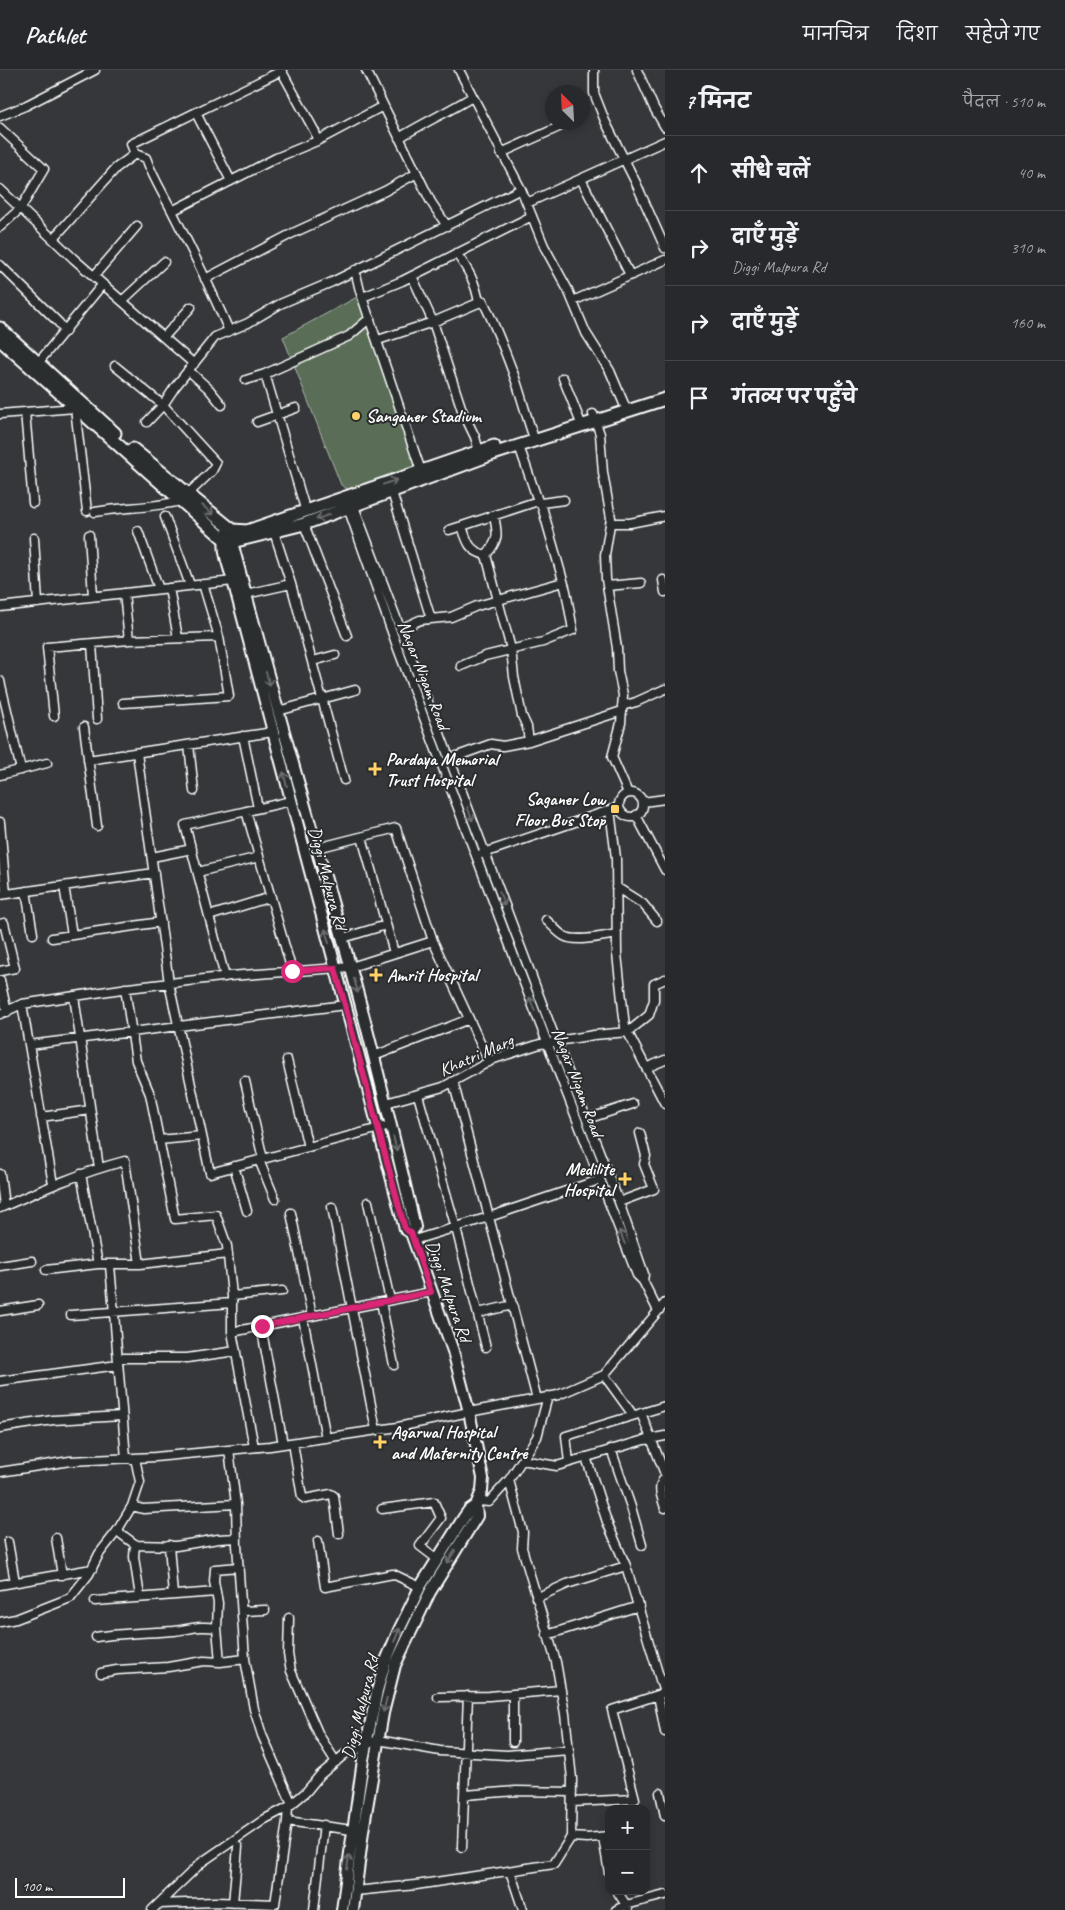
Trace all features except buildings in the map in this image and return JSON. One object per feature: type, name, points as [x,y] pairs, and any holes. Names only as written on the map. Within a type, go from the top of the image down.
[{"type":"highway","points":[[0,328],[38,363],[78,405]]},
{"type":"highway","points":[[0,340],[78,405],[184,498],[228,541],[304,524],[421,471],[479,451],[534,437],[626,408],[665,399]]},
{"type":"highway","points":[[626,408],[665,392]]},
{"type":"highway","points":[[184,498],[231,529],[248,531],[306,512],[392,492],[519,446],[534,437]]},
{"type":"main road","name":"Diggi Malpura Rd","points":[[231,529],[228,541],[233,581],[335,968],[405,1229],[412,1237],[452,1351],[483,1478],[482,1491],[477,1503],[469,1510],[420,1587],[385,1663],[366,1745],[352,1830],[342,1910]]},
{"type":"main road","name":"Diggi Malpura Rd","points":[[228,541],[246,594],[351,967],[386,1102],[415,1226],[412,1237]]},
{"type":"main road","name":"Diggi Malpura Rd","points":[[353,1910],[363,1831],[378,1740],[395,1665],[430,1592],[478,1516],[477,1503]]},
{"type":"street","points":[[0,116],[25,106],[96,70]]},
{"type":"street","points":[[366,70],[399,138],[446,226]]},
{"type":"street","points":[[459,70],[521,189],[544,246],[573,301],[586,333],[610,371],[626,408]]},
{"type":"street","points":[[594,70],[594,93],[605,121],[665,248]]},
{"type":"street","points":[[637,70],[665,127]]},
{"type":"street","points":[[229,332],[172,211],[159,190],[146,158],[135,154],[131,144],[281,71],[315,132],[317,141]]},
{"type":"street","points":[[399,138],[472,97]]},
{"type":"street","points":[[172,211],[276,158],[317,141],[383,106]]},
{"type":"street","points":[[196,113],[231,181]]},
{"type":"street","points":[[0,128],[44,169],[21,208],[0,227]]},
{"type":"street","points":[[501,153],[552,130]]},
{"type":"street","points":[[527,204],[665,140]]},
{"type":"street","points":[[54,239],[116,168],[135,154]]},
{"type":"street","points":[[205,279],[293,233],[384,191],[417,172]]},
{"type":"street","points":[[581,179],[630,275]]},
{"type":"street","points":[[0,189],[102,285],[164,337],[222,405]]},
{"type":"street","points":[[147,422],[163,406],[215,337],[248,323],[280,304],[332,282],[521,189]]},
{"type":"street","points":[[363,297],[412,276],[532,216]]},
{"type":"street","points":[[94,276],[137,226]]},
{"type":"street","points":[[456,253],[469,271],[480,303]]},
{"type":"street","points":[[573,301],[665,260]]},
{"type":"street","points":[[122,301],[164,262]]},
{"type":"street","points":[[0,265],[59,323],[65,332]]},
{"type":"street","points":[[355,270],[421,471]]},
{"type":"street","points":[[412,276],[433,322],[462,410],[475,437],[479,451]]},
{"type":"street","points":[[38,363],[102,285]]},
{"type":"street","points":[[378,340],[433,322],[482,301],[492,319],[513,372],[534,437]]},
{"type":"street","points":[[164,337],[191,307]]},
{"type":"street","points":[[246,380],[265,374],[349,336],[370,318]]},
{"type":"street","points":[[0,414],[78,405],[91,512],[117,508],[159,507],[184,498],[212,471],[216,463],[163,406],[116,366]]},
{"type":"street","points":[[265,374],[306,512]]},
{"type":"street","points":[[563,378],[580,422]]},
{"type":"street","points":[[257,422],[296,408]]},
{"type":"street","points":[[25,412],[34,503]]},
{"type":"street","points":[[594,418],[600,434],[603,473],[611,518],[605,555],[607,586],[623,695],[612,757],[628,793]]},
{"type":"street","points":[[461,666],[485,656],[543,642],[573,630],[564,582],[540,502],[519,446]]},
{"type":"street","points":[[392,492],[430,618]]},
{"type":"street","points":[[449,530],[540,502],[564,500]]},
{"type":"street","name":"Nagar Nigam Road","points":[[349,502],[449,759],[547,1044],[637,1275],[643,1281]]},
{"type":"street","name":"Nagar Nigam Road","points":[[349,502],[398,649],[587,1119],[644,1274],[643,1281]]},
{"type":"street","points":[[486,554],[496,543],[497,530],[494,516]]},
{"type":"street","points":[[610,523],[630,523],[665,516]]},
{"type":"street","points":[[165,517],[190,585]]},
{"type":"street","points":[[304,524],[347,636]]},
{"type":"street","points":[[462,526],[467,542],[477,552],[486,554]]},
{"type":"street","points":[[138,531],[158,589]]},
{"type":"street","points":[[274,532],[313,661],[344,780]]},
{"type":"street","points":[[89,535],[93,596]]},
{"type":"street","points":[[34,538],[38,603]]},
{"type":"street","points":[[486,554],[511,649],[514,677],[529,741]]},
{"type":"street","points":[[663,580],[665,592]]},
{"type":"street","points":[[0,607],[233,581]]},
{"type":"street","points":[[400,629],[420,620],[451,617],[477,606],[564,582]]},
{"type":"street","points":[[607,586],[641,583]]},
{"type":"street","points":[[124,703],[229,696],[219,637],[203,584]]},
{"type":"street","points":[[246,594],[291,584]]},
{"type":"street","points":[[169,588],[178,638]]},
{"type":"street","points":[[124,593],[129,640]]},
{"type":"street","points":[[54,716],[47,647],[129,640],[219,637]]},
{"type":"street","points":[[92,644],[97,719]]},
{"type":"street","points":[[313,661],[335,655]]},
{"type":"street","points":[[0,681],[21,770]]},
{"type":"street","points":[[449,759],[491,744],[503,746],[529,741],[622,709],[665,689]]},
{"type":"street","points":[[278,711],[355,690]]},
{"type":"street","points":[[84,727],[97,826]]},
{"type":"street","points":[[88,760],[273,732]]},
{"type":"street","points":[[243,736],[258,808]]},
{"type":"street","points":[[189,744],[194,791]]},
{"type":"street","points":[[137,752],[169,983],[210,1173],[391,1125]]},
{"type":"street","points":[[0,775],[47,763]]},
{"type":"street","points":[[628,793],[637,794],[642,802],[641,811],[636,815],[624,815],[619,807],[620,798],[628,793]]},
{"type":"street","points":[[642,802],[665,799]]},
{"type":"street","points":[[225,977],[185,825],[291,801]]},
{"type":"street","points":[[481,854],[619,807]]},
{"type":"street","points":[[610,810],[616,858],[617,954],[625,1027],[665,1104]]},
{"type":"street","points":[[246,811],[292,971]]},
{"type":"street","points":[[636,815],[665,870]]},
{"type":"street","points":[[0,822],[3,894],[154,873]]},
{"type":"street","points":[[317,848],[396,828],[433,941],[489,1062]]},
{"type":"street","points":[[362,837],[394,953]]},
{"type":"street","points":[[152,857],[192,849]]},
{"type":"street","points":[[198,872],[260,857]]},
{"type":"street","points":[[64,886],[72,935]]},
{"type":"street","points":[[616,887],[643,904],[657,921]]},
{"type":"street","points":[[26,891],[33,934]]},
{"type":"street","points":[[209,916],[271,897]]},
{"type":"street","points":[[546,920],[568,938],[617,934]]},
{"type":"street","points":[[52,938],[160,922]]},
{"type":"street","points":[[0,924],[4,923],[15,968],[0,971]]},
{"type":"street","points":[[342,938],[386,925]]},
{"type":"street","points":[[0,980],[3,1013],[22,1004],[125,988],[225,977],[351,967],[433,941]]},
{"type":"street","points":[[628,1032],[649,1015],[654,1000],[654,984],[665,979]]},
{"type":"street","points":[[125,988],[136,1061],[150,1094],[175,1219],[216,1215],[227,1246],[232,1300],[232,1332],[254,1448]]},
{"type":"street","points":[[74,996],[99,1168]]},
{"type":"street","points":[[22,1004],[53,1184]]},
{"type":"street","points":[[29,1046],[345,1005]]},
{"type":"street","points":[[374,1056],[469,1019]]},
{"type":"street","name":"Khatri Marg","points":[[386,1102],[443,1087],[489,1062],[525,1049],[594,1035],[628,1032]]},
{"type":"street","points":[[287,1060],[308,1147]]},
{"type":"street","points":[[646,1068],[665,1060]]},
{"type":"street","points":[[245,1081],[261,1159],[275,1199]]},
{"type":"street","points":[[453,1081],[538,1398]]},
{"type":"street","points":[[418,1094],[456,1228],[486,1347]]},
{"type":"street","points":[[587,1119],[633,1104]]},
{"type":"street","points":[[41,1117],[90,1110]]},
{"type":"street","points":[[619,1202],[654,1189],[644,1164],[646,1156],[640,1133]]},
{"type":"street","points":[[159,1140],[202,1136]]},
{"type":"street","points":[[0,1174],[2,1207],[53,1184],[126,1161],[140,1264]]},
{"type":"street","points":[[234,1166],[247,1211]]},
{"type":"street","points":[[81,1174],[98,1264]]},
{"type":"street","points":[[412,1237],[456,1228],[599,1180]]},
{"type":"street","points":[[368,1202],[390,1300]]},
{"type":"street","points":[[332,1207],[376,1430]]},
{"type":"street","points":[[291,1213],[326,1438]]},
{"type":"street","points":[[46,1270],[98,1264],[140,1264],[228,1254]]},
{"type":"street","points":[[0,1266],[32,1261]]},
{"type":"street","points":[[110,1265],[126,1458]]},
{"type":"street","points":[[643,1281],[658,1311]]},
{"type":"street","points":[[71,1315],[232,1300],[282,1291]]},
{"type":"street","points":[[232,1332],[431,1292]]},
{"type":"street","points":[[381,1302],[394,1366]]},
{"type":"street","points":[[0,1472],[70,1460],[135,1458],[293,1443],[376,1430],[568,1392],[604,1375],[665,1303]]},
{"type":"street","points":[[0,1311],[38,1305]]},
{"type":"street","points":[[478,1313],[513,1305]]},
{"type":"street","points":[[262,1326],[283,1444]]},
{"type":"street","points":[[0,1381],[118,1362],[186,1358],[236,1351]]},
{"type":"street","points":[[604,1375],[632,1415]]},
{"type":"street","points":[[477,1503],[489,1502],[509,1480],[537,1437],[548,1396]]},
{"type":"street","points":[[569,1462],[566,1436],[665,1406]]},
{"type":"street","points":[[641,1413],[665,1476],[661,1481],[660,1490],[665,1508]]},
{"type":"street","points":[[0,1428],[53,1420],[122,1416]]},
{"type":"street","points":[[522,1460],[557,1466],[650,1438],[665,1436]]},
{"type":"street","points":[[293,1443],[302,1497],[305,1499],[331,1494],[334,1496],[339,1534]]},
{"type":"street","points":[[611,1449],[642,1546]]},
{"type":"street","points":[[156,1907],[215,1902],[275,1907],[290,1805],[262,1735],[254,1709],[245,1659],[236,1504],[229,1450]]},
{"type":"street","points":[[586,1457],[607,1522],[626,1566],[638,1606],[662,1693],[665,1732]]},
{"type":"street","points":[[0,1622],[16,1619],[70,1598],[92,1569],[99,1554],[117,1531],[132,1506],[140,1482],[135,1458]]},
{"type":"street","points":[[355,1891],[416,1885],[554,1864],[571,1837],[572,1792],[569,1750],[561,1690],[556,1662],[522,1548],[523,1532],[509,1480]]},
{"type":"street","points":[[382,1509],[434,1502],[441,1518],[420,1546],[438,1559]]},
{"type":"street","points":[[132,1506],[174,1508],[236,1504]]},
{"type":"street","points":[[117,1531],[134,1544],[169,1545],[237,1538]]},
{"type":"street","points":[[56,1538],[62,1575]]},
{"type":"street","points":[[318,1541],[325,1587],[392,1574],[420,1587]]},
{"type":"street","points":[[8,1542],[15,1582]]},
{"type":"street","points":[[134,1544],[140,1597]]},
{"type":"street","points":[[169,1545],[173,1595]]},
{"type":"street","points":[[536,1598],[567,1584],[626,1566]]},
{"type":"street","points":[[220,1662],[215,1569],[239,1568]]},
{"type":"street","points":[[0,1585],[92,1569]]},
{"type":"street","points":[[95,1601],[216,1592]]},
{"type":"street","points":[[547,1635],[638,1606]]},
{"type":"street","points":[[242,1611],[265,1610]]},
{"type":"street","points":[[288,1618],[288,1654],[291,1671],[319,1735],[336,1762]]},
{"type":"street","points":[[96,1637],[176,1630],[190,1627],[217,1628]]},
{"type":"street","points":[[101,1673],[117,1670],[168,1667],[204,1661],[220,1662],[245,1659]]},
{"type":"street","points":[[438,1697],[561,1690]]},
{"type":"street","points":[[572,1802],[635,1798],[612,1710],[662,1693]]},
{"type":"street","points":[[513,1694],[513,1742]]},
{"type":"street","points":[[462,1847],[468,1696]]},
{"type":"street","points":[[156,1907],[202,1862],[265,1819],[290,1805],[306,1792],[320,1774],[345,1754],[378,1740],[412,1747],[507,1755],[569,1750]]},
{"type":"street","points":[[465,1795],[516,1792],[572,1792]]},
{"type":"street","points":[[660,1793],[665,1816]]},
{"type":"street","points":[[287,1820],[352,1830]]},
{"type":"street","points":[[314,1910],[324,1825]]},
{"type":"street","points":[[571,1837],[605,1836]]},
{"type":"street","points":[[232,1903],[238,1847]]},
{"type":"street","points":[[510,1870],[522,1910]]},
{"type":"street","points":[[620,1895],[628,1908]]},
{"type":"street","points":[[616,1910],[628,1908],[665,1895]]},
{"type":"green space","name":"Sanganer Stadium","points":[[359,296],[416,467],[349,490],[341,485],[283,337]]},
{"type":"place","name":"Sanganer Stadium","points":[[356,416]]},
{"type":"place","name":"Pardaya Memorial Trust Hospital","points":[[375,769]]},
{"type":"place","name":"Saganer Low Floor Bus Stop","points":[[615,809]]},
{"type":"place","name":"Amrit Hospital","points":[[376,975]]},
{"type":"place","name":"Medilite Hospital","points":[[625,1179]]},
{"type":"place","name":"Agarwal Hospital and Maternity Centre","points":[[380,1442]]},
{"type":"route","points":[[262,1326],[431,1292],[411,1233],[405,1229],[335,968],[292,971]]}]
